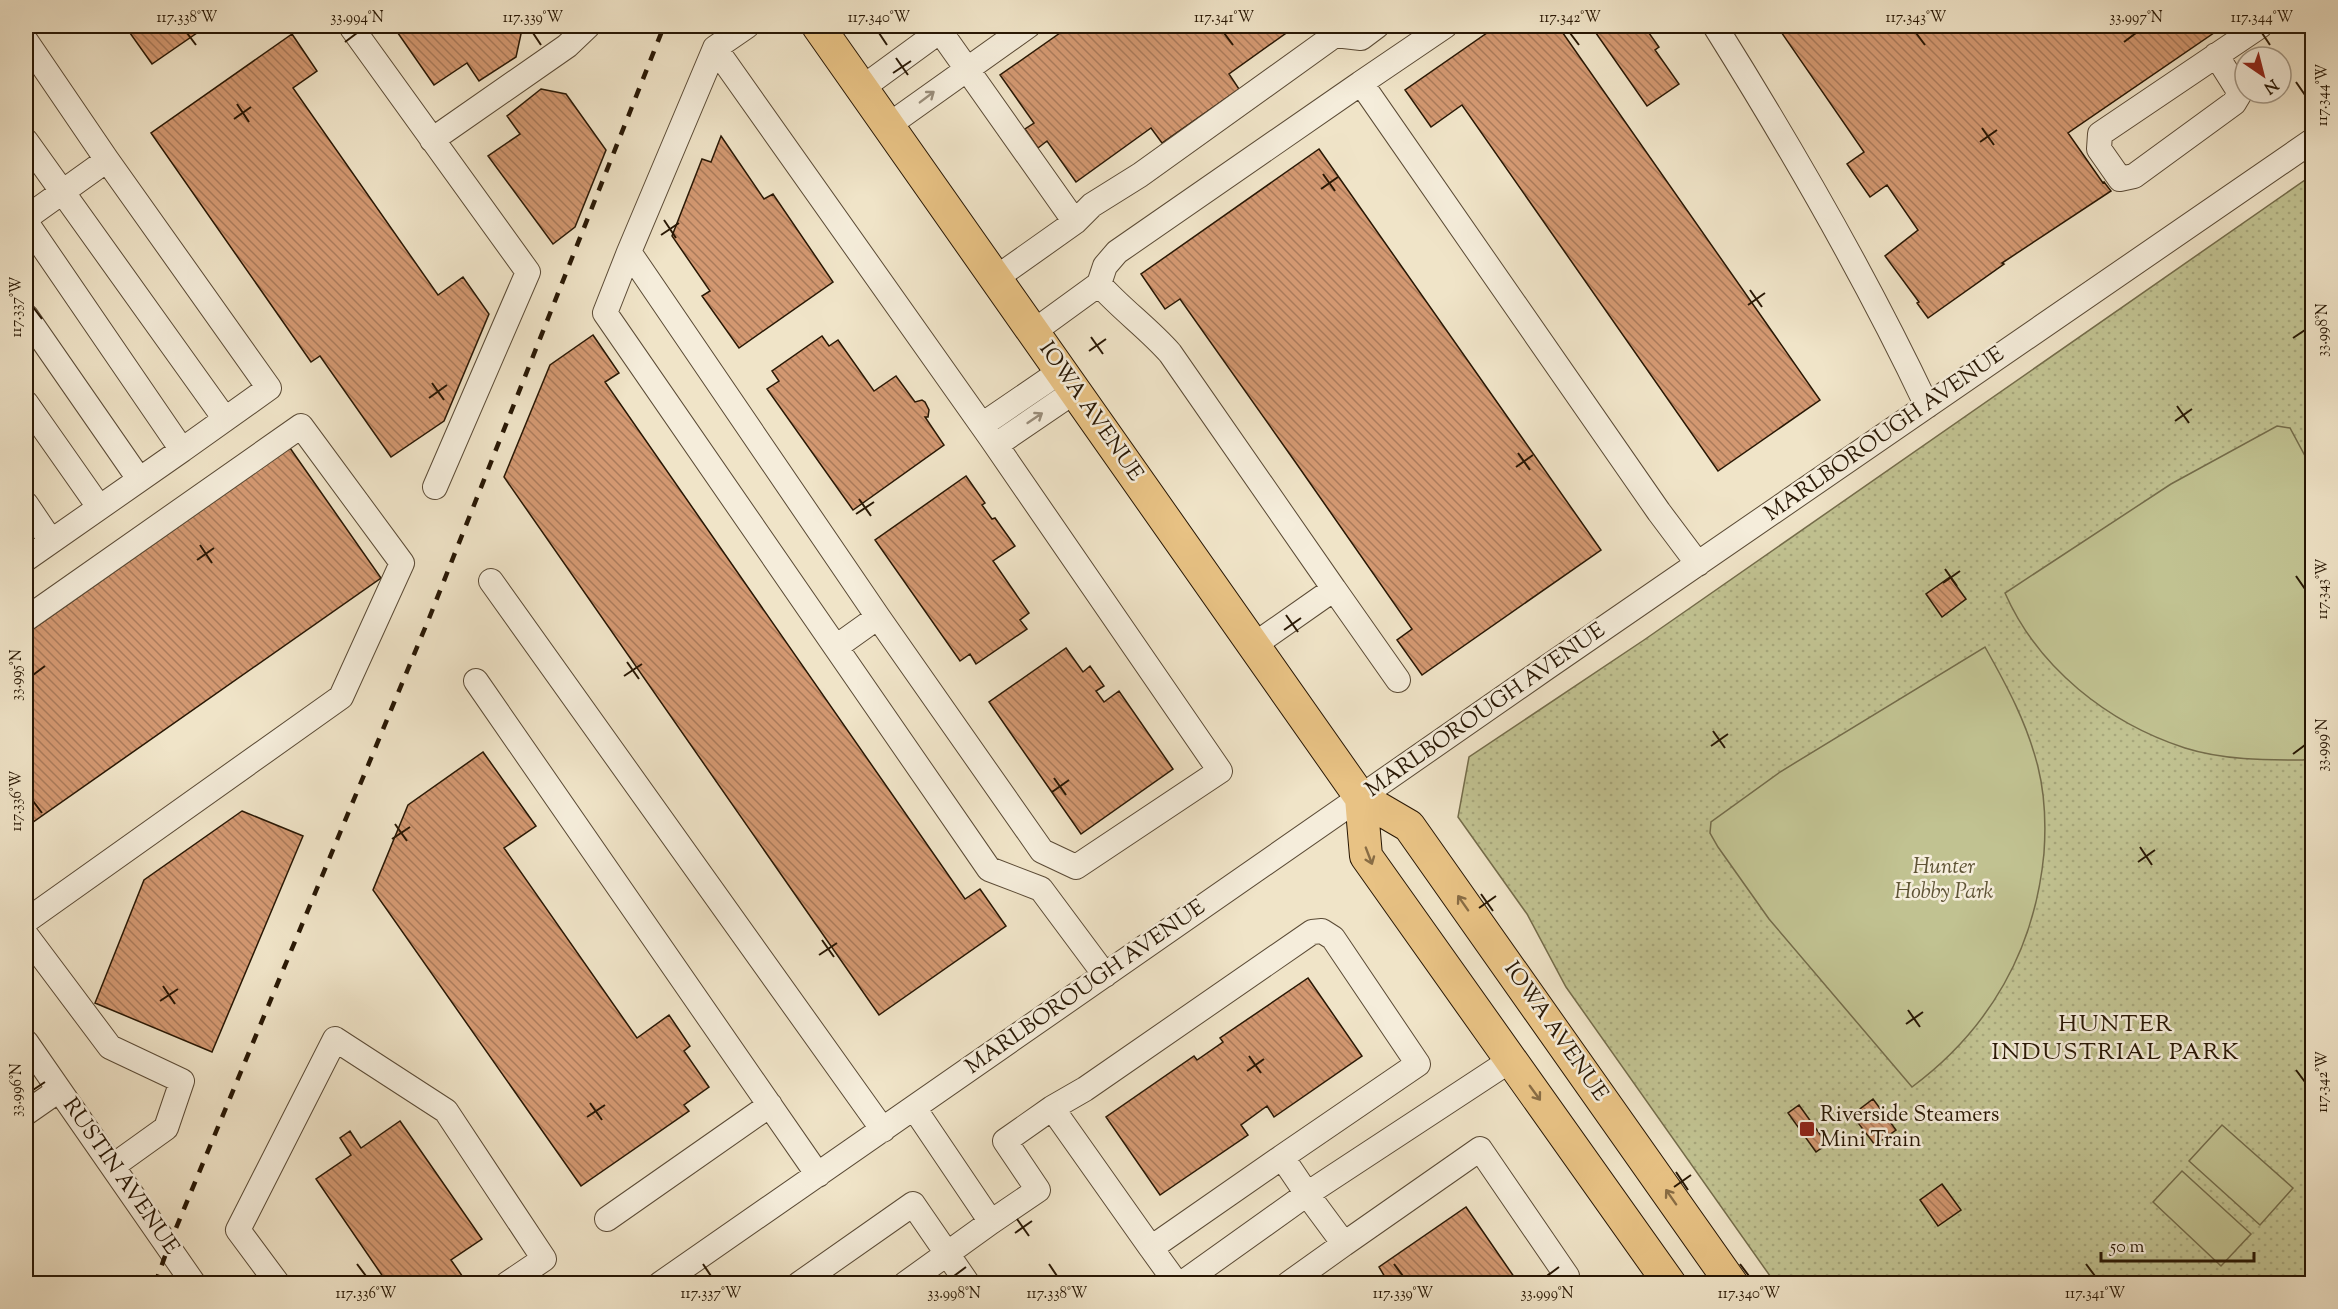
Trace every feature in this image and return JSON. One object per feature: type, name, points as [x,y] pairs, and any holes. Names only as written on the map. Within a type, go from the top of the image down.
[{"type":"main road","name":"IOWA AVENUE","points":[[818,26],[1361,798],[1409,826],[1732,1284]]},
{"type":"main road","points":[[1361,798],[1366,856],[1670,1284]]},
{"type":"street","points":[[432,140],[567,46],[588,26]]},
{"type":"street","points":[[747,26],[715,48],[605,313],[989,869],[1041,889],[1105,975]]},
{"type":"street","points":[[889,125],[1028,26]]},
{"type":"street","points":[[996,278],[1076,222],[1092,205],[1140,175],[1331,30],[1361,38],[1377,26]]},
{"type":"street","points":[[1033,332],[1099,284],[1105,266],[1117,252],[1445,26]]},
{"type":"street","points":[[1715,26],[1814,191],[1888,324],[1928,406]]},
{"type":"street","points":[[2216,55],[2240,93],[2234,103],[2134,176],[2120,179],[2099,149],[2100,134],[2216,55],[2260,26]]},
{"type":"street","points":[[352,28],[528,272],[435,487]]},
{"type":"street","points":[[862,88],[944,28],[966,68],[1076,222]]},
{"type":"street","points":[[26,41],[107,160],[269,388],[26,559]]},
{"type":"street","points":[[715,48],[996,445],[1220,771],[1041,889]]},
{"type":"street","points":[[1361,83],[1659,512],[1698,564]]},
{"type":"street","points":[[26,141],[225,419]]},
{"type":"street","name":"MARLBOROUGH AVENUE","points":[[661,1283],[2313,141]]},
{"type":"street","points":[[107,160],[26,220],[182,450]]},
{"type":"street","points":[[629,252],[878,617],[1042,851],[1076,867]]},
{"type":"street","points":[[1099,284],[1170,353],[1398,680]]},
{"type":"street","points":[[26,316],[140,479]]},
{"type":"street","points":[[982,425],[1068,381]]},
{"type":"street","points":[[996,445],[1068,381]]},
{"type":"street","points":[[26,403],[99,507]]},
{"type":"street","points":[[26,619],[301,426],[402,563],[341,697],[26,921]]},
{"type":"street","points":[[26,504],[51,541]]},
{"type":"street","points":[[491,581],[883,1130]]},
{"type":"street","points":[[1254,645],[1334,589]]},
{"type":"street","points":[[836,647],[878,617]]},
{"type":"street","points":[[476,681],[818,1175]]},
{"type":"street","points":[[905,1284],[991,1221],[1038,1190],[1005,1141],[1052,1108],[1085,1089],[1312,932],[1322,931],[1333,938],[1418,1064],[1151,1248]]},
{"type":"street","points":[[26,935],[110,1047],[182,1081],[166,1128],[113,1166]]},
{"type":"street","points":[[278,1284],[238,1230],[335,1039],[446,1111],[544,1259],[507,1284]]},
{"type":"street","name":"RUSTIN AVENUE","points":[[26,1042],[194,1284]]},
{"type":"street","points":[[1052,1108],[1179,1284],[1307,1194],[1511,1060]]},
{"type":"street","points":[[26,1113],[59,1090]]},
{"type":"street","points":[[607,1219],[770,1105]]},
{"type":"street","points":[[914,1108],[991,1221]]},
{"type":"street","points":[[1288,1284],[1480,1149],[1567,1276],[1556,1284]]},
{"type":"street","points":[[1282,1157],[1344,1245]]},
{"type":"street","points":[[799,1284],[913,1204],[968,1284]]},
{"type":"green space","name":"Hunter Hobby Park","points":[[2305,180],[2312,191],[2312,1283],[1775,1283],[1566,987],[1527,914],[1458,817],[1469,757],[1644,640]]},
{"type":"green space","points":[[2277,426],[2290,428],[2312,469],[2312,758],[2303,760],[2259,759],[2199,752],[2129,724],[2078,689],[2036,645],[2019,620],[2005,593],[2171,484]]},
{"type":"green space","points":[[1985,647],[2022,720],[2038,767],[2045,820],[2044,853],[2039,888],[2031,922],[2019,954],[1986,1013],[1940,1064],[1912,1087],[1769,919],[1718,847],[1710,833],[1711,822],[1780,772]]},
{"type":"green space","points":[[2222,1125],[2293,1188],[2260,1225],[2189,1161]]},
{"type":"green space","points":[[2182,1171],[2251,1234],[2221,1266],[2153,1202]]},
{"type":"building","points":[[125,26],[207,26],[152,64]]},
{"type":"building","points":[[393,26],[515,26],[521,34],[516,57],[479,81],[467,63],[434,85]]},
{"type":"building","points":[[1070,26],[1285,26],[1289,31],[1229,74],[1239,89],[1162,143],[1151,128],[1076,182],[1047,141],[1038,148],[1025,129],[1034,123],[1000,75]]},
{"type":"building","points":[[1497,26],[1558,26],[1820,400],[1718,471],[1462,105],[1431,127],[1405,90]]},
{"type":"building","points":[[1591,26],[1644,26],[1659,47],[1655,50],[1679,84],[1647,106]]},
{"type":"building","points":[[1777,26],[2224,26],[2068,133],[2111,191],[2002,263],[2004,264],[1928,318],[1885,256],[1918,230],[1887,185],[1870,197],[1847,164],[1864,152]]},
{"type":"building","points":[[292,34],[317,71],[293,88],[438,295],[463,277],[489,314],[444,421],[391,457],[320,356],[311,362],[151,133]]},
{"type":"building","points":[[541,89],[566,94],[606,150],[575,227],[553,244],[488,156],[520,134],[507,116]]},
{"type":"building","points":[[721,136],[764,199],[773,194],[833,282],[739,348],[702,296],[710,291],[672,236],[702,159],[711,162]]},
{"type":"building","points":[[1319,149],[1601,550],[1422,675],[1397,640],[1412,629],[1296,463],[1180,299],[1165,309],[1141,274]]},
{"type":"building","points":[[593,335],[619,373],[605,382],[965,899],[980,889],[1006,926],[879,1015],[504,477],[550,365]]},
{"type":"building","points":[[822,336],[829,346],[838,340],[874,391],[896,376],[915,402],[922,400],[925,402],[929,410],[928,417],[925,417],[944,445],[853,510],[767,389],[779,381],[772,371]]},
{"type":"building","points":[[290,448],[381,578],[26,827],[26,634]]},
{"type":"building","points":[[966,476],[985,503],[982,505],[992,519],[995,518],[1015,546],[993,561],[1029,613],[1020,620],[1027,629],[976,664],[970,654],[960,661],[875,540]]},
{"type":"building","points":[[1950,577],[1966,599],[1942,617],[1926,594]]},
{"type":"building","points":[[1066,648],[1083,672],[1090,666],[1104,686],[1096,691],[1104,702],[1119,691],[1173,769],[1081,834],[989,702]]},
{"type":"building","points":[[483,752],[536,826],[504,848],[637,1038],[669,1015],[690,1046],[684,1051],[709,1087],[684,1105],[689,1111],[581,1186],[373,890],[408,805]]},
{"type":"building","points":[[242,811],[303,836],[212,1052],[95,1003],[144,880]]},
{"type":"building","points":[[1308,978],[1362,1056],[1274,1117],[1267,1106],[1241,1125],[1248,1135],[1160,1195],[1106,1117],[1194,1056],[1197,1060],[1223,1042],[1220,1038]]},
{"type":"building","points":[[1873,1099],[1896,1130],[1875,1145],[1852,1115]]},
{"type":"building","name":"Riverside Steamers Mini Train","points":[[1799,1105],[1827,1144],[1816,1152],[1788,1113]]},
{"type":"building","points":[[400,1121],[482,1239],[451,1260],[465,1280],[459,1284],[388,1284],[316,1179],[351,1155],[340,1138],[350,1131],[361,1148]]},
{"type":"building","points":[[1942,1184],[1961,1210],[1938,1226],[1920,1200]]},
{"type":"building","points":[[1466,1207],[1519,1284],[1376,1284],[1385,1277],[1379,1267]]},
{"type":"railway","points":[[155,1284],[169,1245],[430,616],[664,26]]},
{"type":"place","name":"Riverside Steamers Mini Train","points":[[1807,1129]]},
{"type":"district","name":"HUNTER INDUSTRIAL PARK","points":[[2116,1039]]}]
